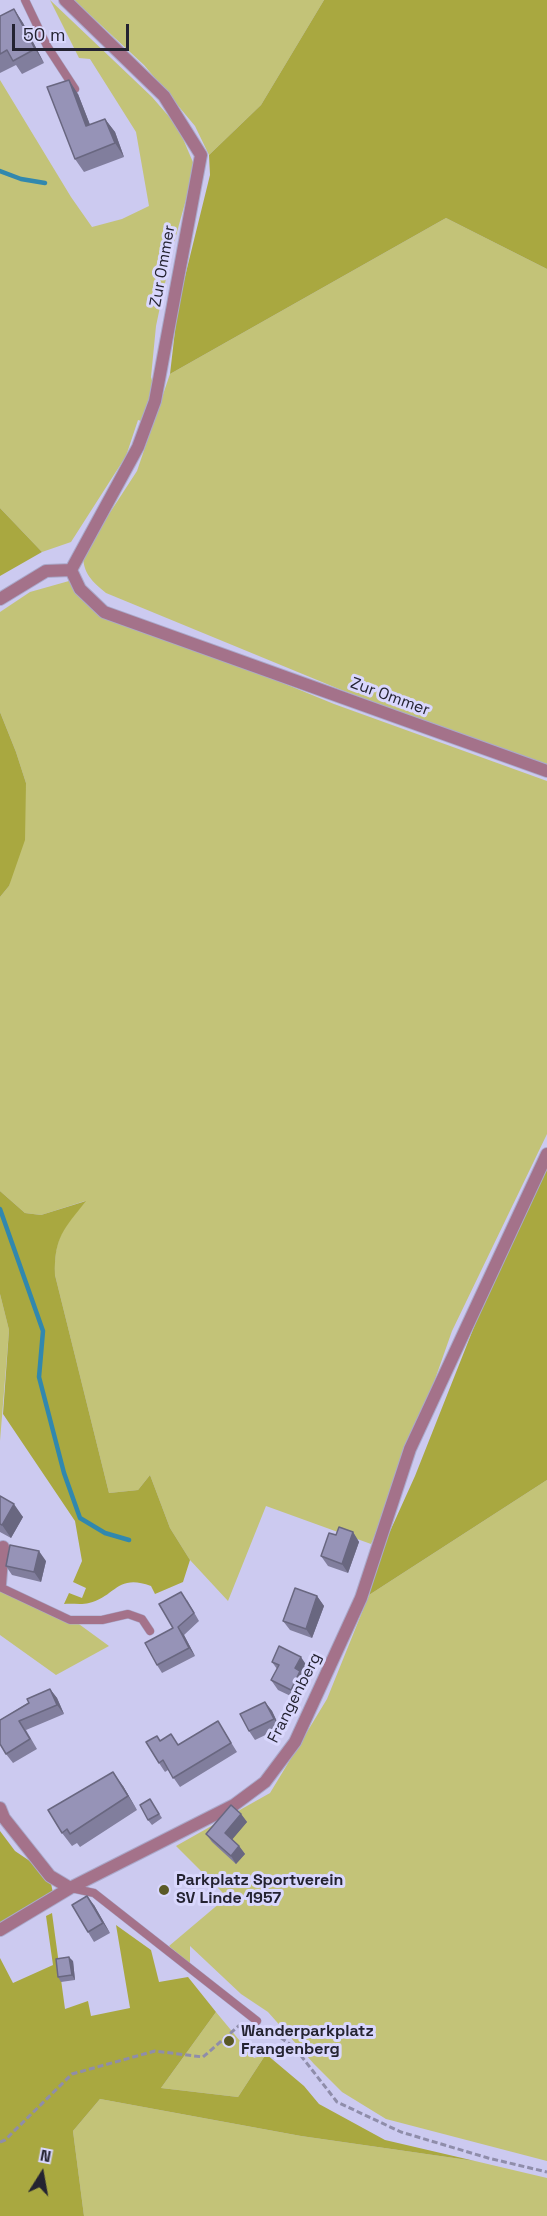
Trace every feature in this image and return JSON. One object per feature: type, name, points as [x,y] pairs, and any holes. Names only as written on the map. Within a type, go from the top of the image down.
[{"type":"street","name":"Zur Ommer","points":[[65,0],[164,96],[201,155],[155,401],[138,447],[71,570],[80,589],[104,612],[547,771]]},
{"type":"street","points":[[0,599],[46,571],[71,570]]},
{"type":"street","name":"Frangenberg","points":[[0,1930],[70,1888],[234,1805],[265,1782],[295,1742],[361,1598],[410,1449],[547,1154]]},
{"type":"street","points":[[0,1585],[3,1547]]},
{"type":"street","points":[[0,1808],[4,1818],[50,1876],[70,1888]]},
{"type":"lane","points":[[25,0],[47,46],[75,89]]},
{"type":"lane","points":[[0,1585],[70,1620],[102,1620],[128,1614],[142,1619],[150,1631]]},
{"type":"lane","points":[[70,1888],[94,1893],[254,2018]]},
{"type":"path","points":[[0,2142],[5,2140],[72,2074],[155,2051],[203,2057],[254,2018],[295,2048],[337,2102],[401,2132],[488,2158],[547,2172]]},
{"type":"shaded area","points":[[50,0],[152,97],[178,127],[195,167],[172,250],[156,326],[151,377],[155,391],[145,422],[138,420],[126,456],[71,542],[42,552],[0,508],[0,80],[71,197],[92,227],[122,219],[149,206],[136,132],[90,59],[79,58]]},
{"type":"shaded area","points":[[74,0],[324,0],[261,105],[209,155],[195,126],[144,65]]},
{"type":"shaded area","points":[[324,0],[547,0],[547,269],[446,218],[170,374],[178,305],[210,175],[209,155],[261,105]]},
{"type":"shaded area","points":[[446,218],[547,269],[547,767],[339,689],[106,593],[89,576],[83,561],[83,554],[137,471],[170,374]]},
{"type":"shaded area","points":[[0,508],[42,552],[0,576]]},
{"type":"shaded area","points":[[69,581],[98,607],[334,704],[547,781],[547,1134],[452,1331],[402,1473],[371,1544],[266,1506],[228,1601],[190,1560],[170,1528],[150,1475],[138,1490],[109,1493],[55,1275],[56,1251],[61,1234],[85,1201],[41,1215],[25,1213],[0,1191],[0,897],[9,886],[26,783],[0,712],[0,612],[30,592]]},
{"type":"shaded area","points":[[0,712],[26,783],[25,840],[9,886],[0,897]]},
{"type":"shaded area","points":[[547,1164],[547,1480],[369,1595],[382,1549],[415,1476],[491,1284]]},
{"type":"shaded area","points":[[0,1191],[25,1213],[41,1215],[86,1201],[62,1234],[56,1251],[55,1275],[109,1493],[138,1490],[150,1475],[170,1528],[190,1560],[183,1582],[155,1594],[151,1586],[131,1582],[89,1603],[64,1604],[69,1593],[82,1598],[86,1588],[73,1582],[82,1561],[75,1521],[3,1414],[9,1330],[0,1294]]},
{"type":"shaded area","points":[[0,1294],[9,1330],[0,1441]]},
{"type":"shaded area","points":[[547,1480],[547,2161],[386,2119],[342,2092],[268,2012],[241,1994],[190,1946],[190,1964],[169,1946],[227,1897],[176,1846],[270,1793],[327,1699],[369,1595]]},
{"type":"shaded area","points":[[5,1586],[31,1606],[61,1611],[109,1646],[56,1675],[0,1635],[0,1592]]},
{"type":"shaded area","points":[[0,1831],[15,1851],[49,1874],[53,1893],[0,1923]]},
{"type":"shaded area","points":[[52,1913],[65,2009],[88,2001],[91,2016],[130,2008],[116,1925],[151,1950],[159,1982],[188,1977],[216,2012],[161,2088],[238,2097],[266,2054],[304,2086],[319,2104],[385,2140],[475,2161],[301,2136],[100,2099],[73,2131],[84,2216],[0,2216],[0,1958],[13,1983],[53,1965],[46,1916]]},
{"type":"shaded area","points":[[216,2012],[254,2058],[266,2054],[238,2097],[161,2088]]},
{"type":"shaded area","points":[[100,2099],[301,2136],[475,2161],[547,2178],[547,2216],[84,2216],[73,2131]]},
{"type":"building","points":[[14,9],[35,49],[13,61],[7,50],[0,54],[0,16]]},
{"type":"building","points":[[69,80],[86,126],[105,119],[115,143],[75,159],[47,87]]},
{"type":"building","points":[[0,1496],[14,1504],[2,1525],[0,1524]]},
{"type":"building","points":[[339,1527],[353,1532],[342,1564],[321,1556],[329,1533],[336,1535]]},
{"type":"building","points":[[10,1545],[39,1551],[34,1572],[6,1566]]},
{"type":"building","points":[[295,1588],[317,1596],[306,1629],[283,1621]]},
{"type":"building","points":[[181,1592],[194,1613],[178,1627],[189,1648],[157,1665],[145,1643],[173,1628],[159,1604]]},
{"type":"building","points":[[279,1646],[301,1657],[295,1668],[300,1671],[291,1690],[271,1680],[279,1665],[272,1662]]},
{"type":"building","points":[[50,1689],[57,1705],[19,1721],[30,1739],[6,1754],[0,1744],[0,1720],[29,1703],[27,1699]]},
{"type":"building","points":[[265,1702],[274,1719],[249,1731],[240,1714]]},
{"type":"building","points":[[218,1721],[231,1743],[173,1778],[163,1760],[159,1763],[146,1742],[157,1736],[160,1741],[171,1734],[178,1745]]},
{"type":"building","points":[[113,1772],[128,1796],[70,1834],[67,1829],[62,1833],[48,1810]]},
{"type":"building","points":[[150,1799],[159,1814],[148,1820],[140,1805]]},
{"type":"building","points":[[231,1805],[241,1814],[225,1833],[239,1846],[231,1856],[206,1834]]},
{"type":"building","points":[[87,1896],[103,1923],[88,1932],[72,1905]]},
{"type":"building","points":[[69,1957],[72,1975],[58,1977],[56,1959]]},
{"type":"waterway","points":[[0,171],[21,179],[45,183]]},
{"type":"waterway","points":[[0,1209],[43,1331],[39,1377],[64,1473],[80,1518],[105,1533],[129,1540]]},
{"type":"place","name":"Parkplatz Sportverein SV Linde 1957","points":[[164,1890]]},
{"type":"place","name":"Wanderparkplatz Frangenberg","points":[[229,2041]]}]
